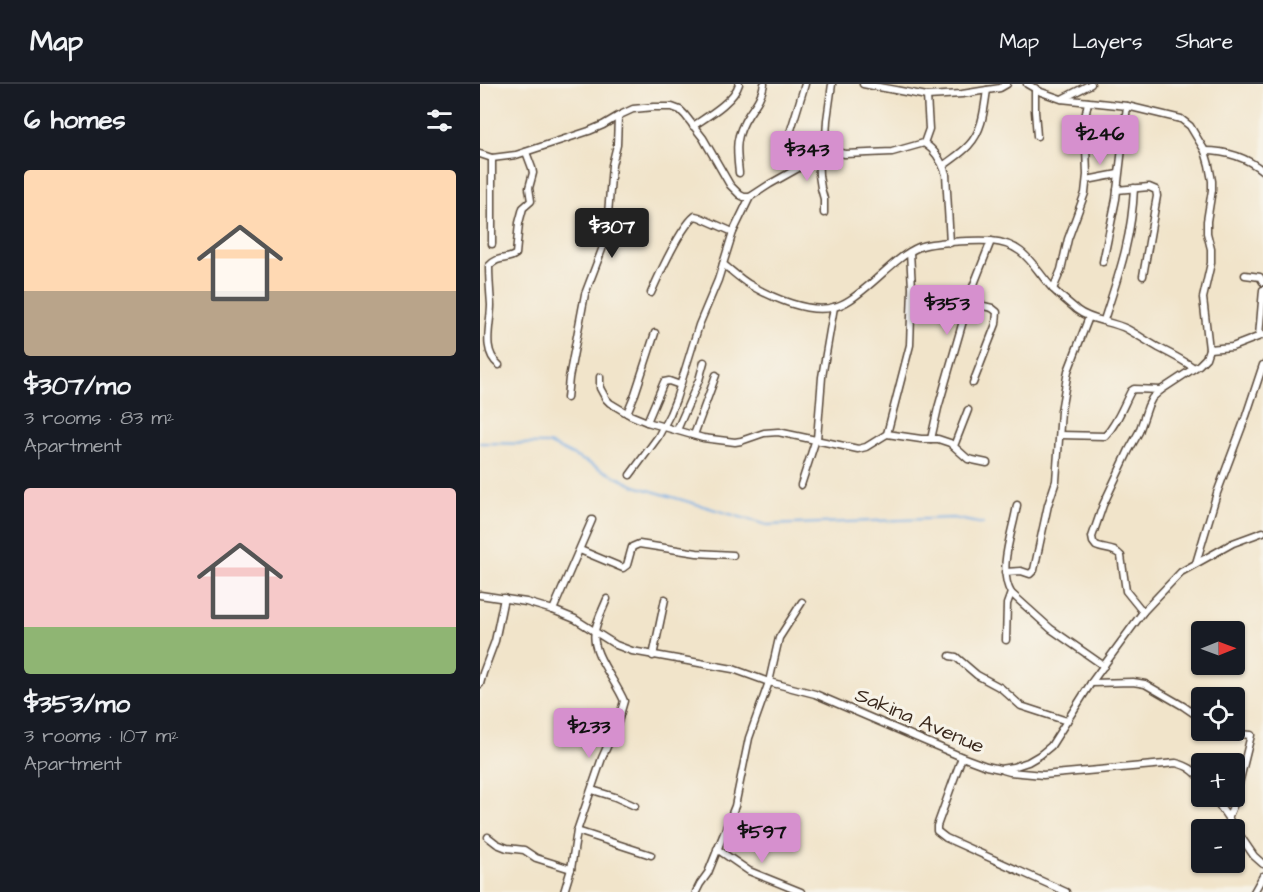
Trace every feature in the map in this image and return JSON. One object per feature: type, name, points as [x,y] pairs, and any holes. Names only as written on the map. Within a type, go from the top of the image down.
[{"type":"street","points":[[693,126],[733,95],[739,84]]},
{"type":"street","points":[[739,173],[736,145],[742,127],[760,97],[764,84]]},
{"type":"street","points":[[786,146],[805,84]]},
{"type":"street","points":[[630,475],[651,448],[674,404],[699,325],[733,232],[750,197],[802,166],[818,151],[826,137],[832,84]]},
{"type":"street","points":[[863,84],[927,96],[962,94],[1000,88],[1007,84]]},
{"type":"street","points":[[899,91],[903,84]]},
{"type":"street","points":[[1027,84],[1061,99],[1127,106],[1181,119],[1190,126],[1209,165],[1212,181],[1207,234],[1211,249],[1211,263],[1203,298],[1209,349],[1206,358],[1185,376],[1152,398],[1139,432],[1103,505],[1092,537],[1096,546],[1111,549],[1121,556],[1126,591],[1143,612]]},
{"type":"street","points":[[1061,99],[1091,84]]},
{"type":"street","points":[[1035,88],[1037,136]]},
{"type":"street","points":[[943,166],[970,144],[977,132],[982,119],[987,90]]},
{"type":"street","points":[[924,143],[929,129],[927,96]]},
{"type":"street","points":[[1053,289],[1061,270],[1068,238],[1085,193],[1087,180],[1084,131],[1088,102]]},
{"type":"street","points":[[480,154],[492,158],[526,152],[603,126],[633,109],[672,106],[680,110],[702,138],[730,185],[740,195],[750,197]]},
{"type":"street","points":[[1103,262],[1117,190],[1127,106]]},
{"type":"street","points":[[567,398],[585,294],[606,239],[618,117]]},
{"type":"street","points":[[826,137],[832,150],[845,154],[892,152],[924,143]]},
{"type":"street","points":[[924,143],[934,151],[943,166],[950,243]]},
{"type":"street","points":[[818,151],[824,213]]},
{"type":"street","points":[[1204,151],[1233,154],[1263,171]]},
{"type":"street","points":[[499,365],[494,361],[488,344],[491,307],[489,266],[499,258],[512,257],[516,254],[519,222],[523,208],[531,201],[529,188],[533,173],[526,152]]},
{"type":"street","points":[[492,158],[492,244]]},
{"type":"street","points":[[1087,180],[1118,174]]},
{"type":"street","points":[[1117,190],[1149,187],[1156,190],[1157,196],[1143,276]]},
{"type":"street","points":[[1104,320],[1129,240],[1134,188]]},
{"type":"street","points":[[651,292],[680,237],[695,216],[733,232]]},
{"type":"street","points":[[723,264],[751,286],[783,301],[806,308],[819,309],[834,307],[850,300],[910,252],[920,247],[991,241],[1011,245],[1020,250],[1053,289],[1080,312],[1128,329],[1194,368]]},
{"type":"street","points":[[931,439],[967,302],[991,241]]},
{"type":"street","points":[[887,434],[911,336],[910,252]]},
{"type":"street","points":[[1245,275],[1260,278],[1263,282]]},
{"type":"street","points":[[1209,349],[1232,347],[1261,336],[1263,290]]},
{"type":"street","points":[[967,302],[992,308],[997,318],[973,383]]},
{"type":"street","points":[[801,485],[817,439],[822,377],[834,307]]},
{"type":"street","points":[[1005,572],[1030,574],[1033,572],[1048,505],[1056,481],[1061,411],[1068,371],[1089,317]]},
{"type":"street","points":[[627,412],[655,333]]},
{"type":"street","points":[[677,430],[699,380],[704,362]]},
{"type":"street","points":[[1196,563],[1217,493],[1263,365]]},
{"type":"street","points":[[694,435],[716,375]]},
{"type":"street","points":[[600,377],[600,388],[606,399],[630,415],[703,438],[735,442],[770,432],[778,432],[860,449],[887,434],[945,440],[968,459],[987,463]]},
{"type":"street","points":[[647,422],[664,382],[669,381],[680,385]]},
{"type":"street","points":[[1060,435],[1105,436],[1111,430],[1131,391],[1134,389],[1161,390]]},
{"type":"street","points":[[954,446],[968,410]]},
{"type":"street","points":[[1017,505],[1014,525],[1008,542],[1005,572],[1008,588],[1051,629],[1104,666]]},
{"type":"street","points":[[553,610],[592,520]]},
{"type":"street","name":"Sakina Avenue","points":[[480,595],[526,602],[553,610],[574,619],[616,645],[653,656],[733,669],[769,682],[815,694],[962,757],[1000,769],[1028,762],[1051,746],[1091,683],[1143,612],[1181,572],[1233,543],[1263,532]]},
{"type":"street","points":[[580,550],[623,568],[627,565],[632,547],[639,544],[697,553],[733,555]]},
{"type":"street","points":[[1006,640],[1007,604],[1011,593]]},
{"type":"street","points":[[480,684],[495,641],[504,598]]},
{"type":"street","points":[[564,892],[571,869],[577,831],[624,701],[600,658],[594,633],[607,599]]},
{"type":"street","points":[[653,656],[665,599]]},
{"type":"street","points":[[696,892],[708,873],[735,806],[749,738],[769,682],[778,638],[802,602]]},
{"type":"street","points":[[950,656],[956,657],[977,675],[1001,688],[1021,706],[1067,721]]},
{"type":"street","points":[[1091,683],[1145,684],[1191,711]]},
{"type":"street","points":[[1228,818],[1234,804],[1251,735],[1245,735]]},
{"type":"street","points":[[962,757],[937,831],[945,838],[1066,892]]},
{"type":"street","points":[[1000,769],[1043,775],[1176,763],[1191,768]]},
{"type":"street","points":[[592,790],[635,806]]},
{"type":"street","points":[[1220,807],[1254,856],[1263,864]]},
{"type":"street","points":[[577,831],[651,855]]},
{"type":"street","points":[[489,837],[497,844],[507,848],[524,850],[536,858],[571,869]]},
{"type":"street","points":[[717,849],[749,872],[799,892]]},
{"type":"street","points":[[1254,892],[1263,876]]},
{"type":"waterway","points":[[480,443],[550,444],[635,486],[767,525],[953,518],[983,524]]}]
